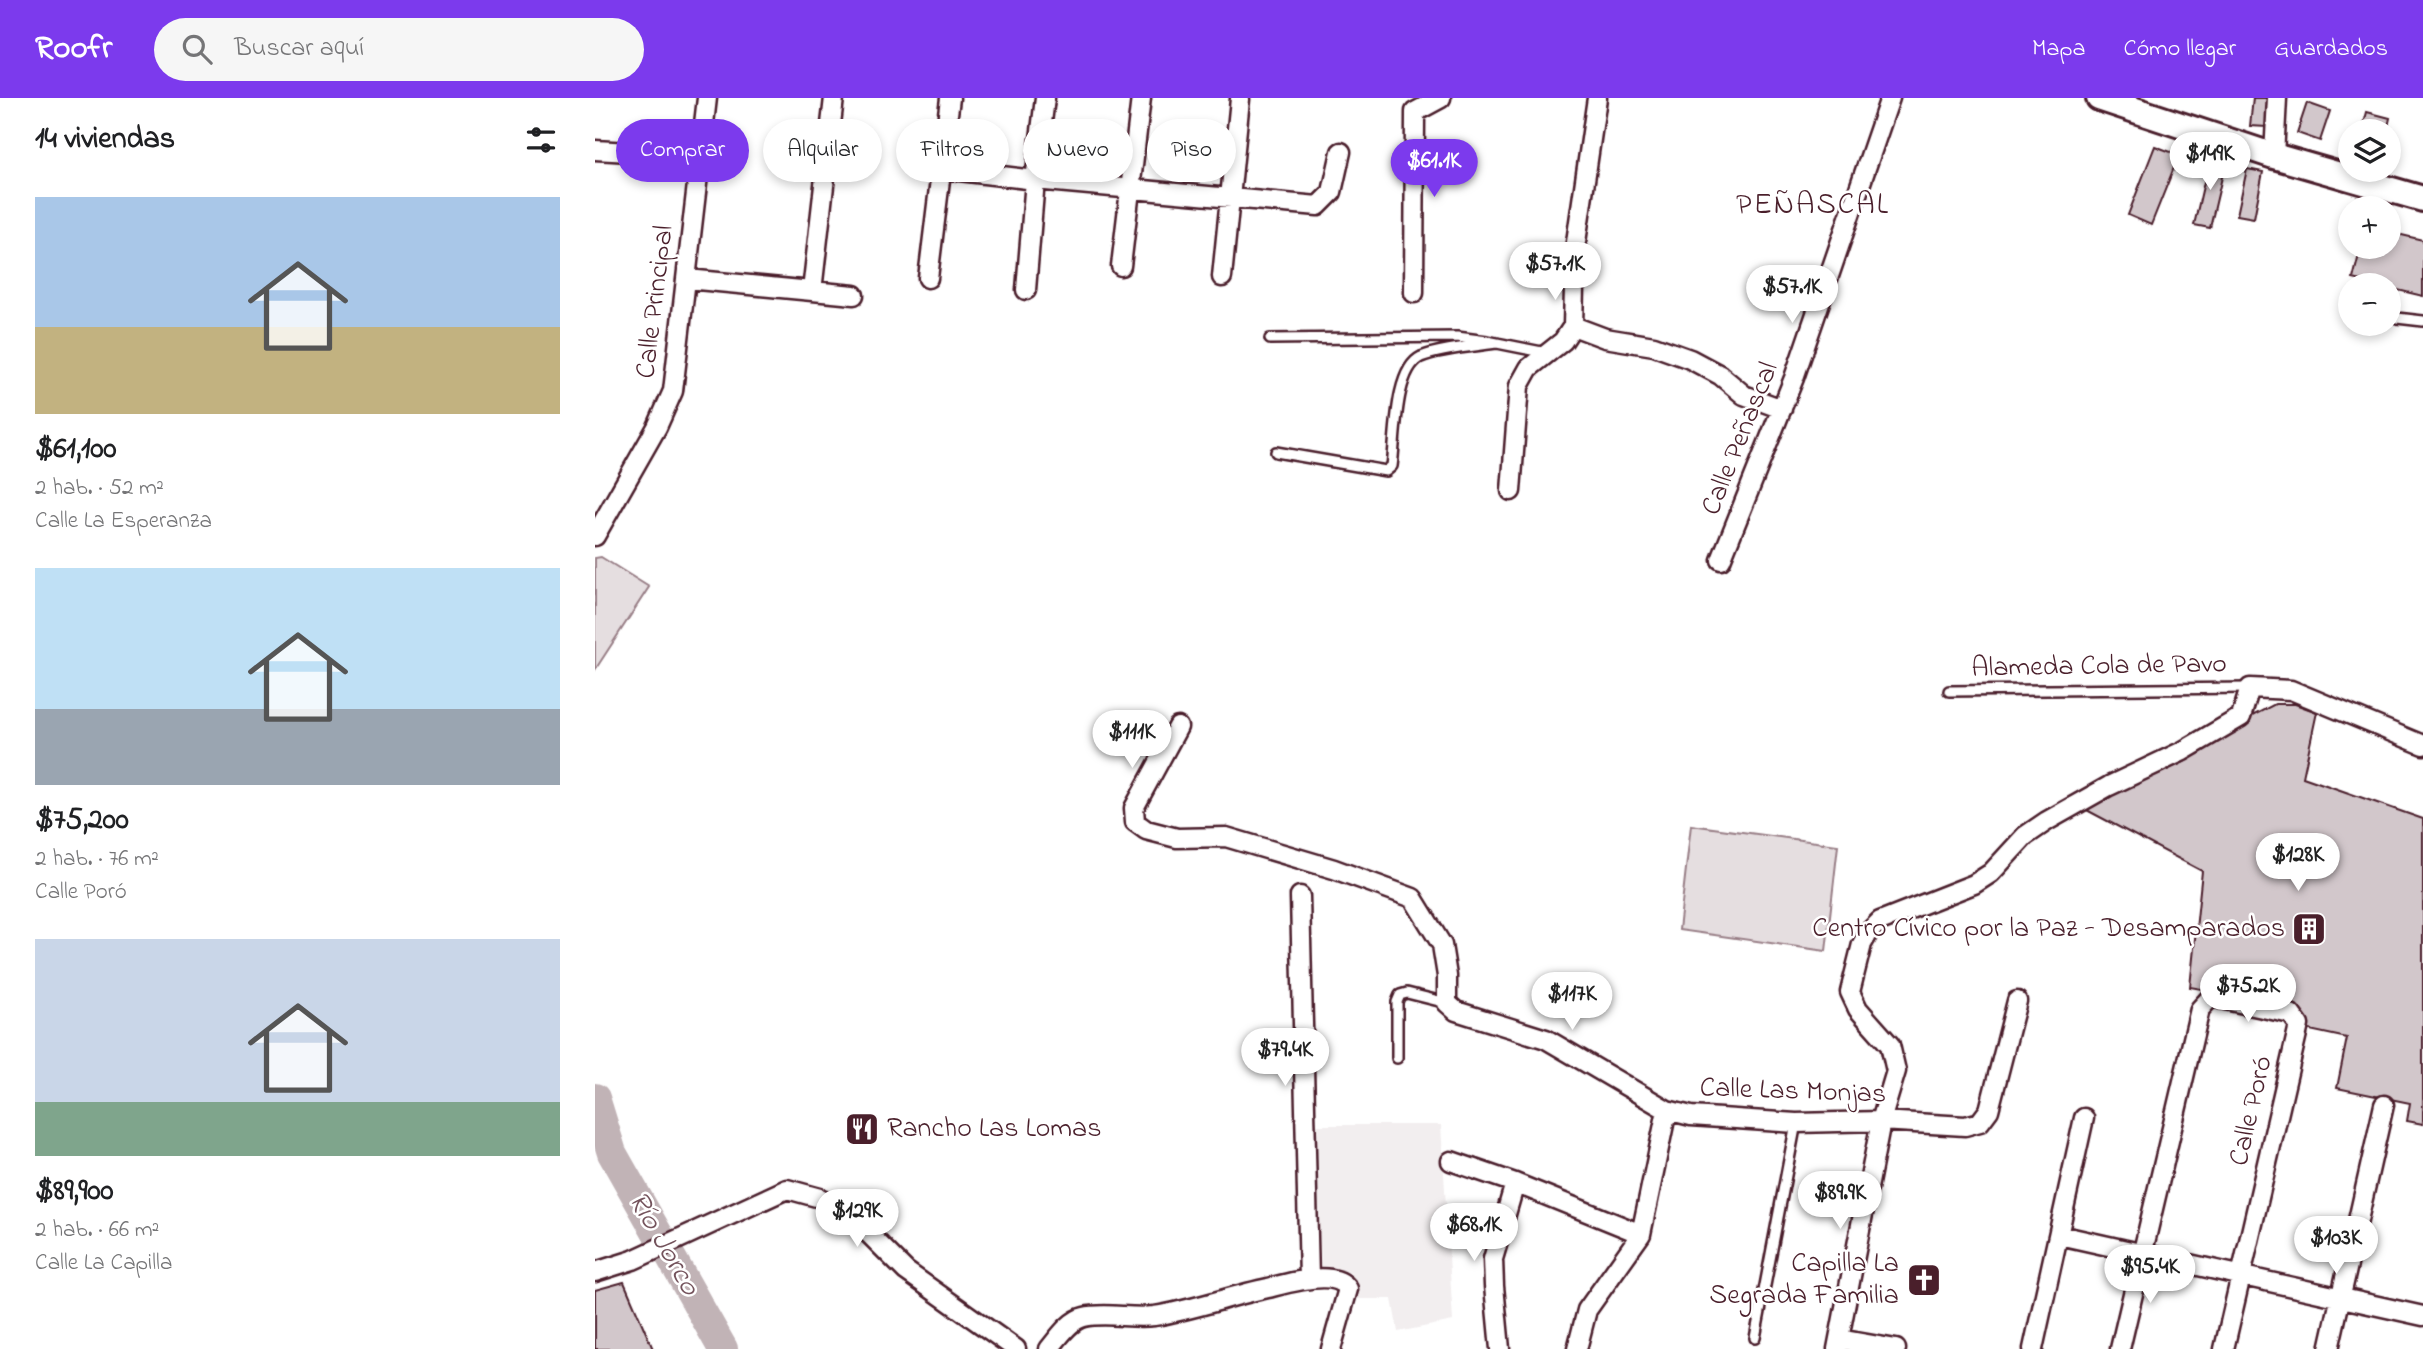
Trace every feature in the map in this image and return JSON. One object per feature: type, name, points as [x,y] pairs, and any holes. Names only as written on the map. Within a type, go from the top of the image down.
[{"type":"main road","points":[[2099,98],[2137,104],[2274,156],[2423,199]]},
{"type":"street","name":"Calle Principal","points":[[704,119],[707,98]]},
{"type":"street","points":[[812,291],[834,98]]},
{"type":"street","points":[[948,119],[950,98]]},
{"type":"street","points":[[1042,119],[1045,98]]},
{"type":"street","points":[[1121,267],[1141,98]]},
{"type":"street","points":[[1414,293],[1415,112],[1441,98]]},
{"type":"street","points":[[1511,491],[1518,386],[1529,368],[1563,341],[1573,326],[1575,248],[1597,98]]},
{"type":"street","name":"Calle Peñascal","points":[[1721,560],[1781,409],[1890,98]]},
{"type":"street","points":[[2274,156],[2277,98]]},
{"type":"street","points":[[1222,276],[1240,99]]},
{"type":"street","points":[[595,150],[616,151]]},
{"type":"street","points":[[1054,182],[1318,206],[1332,192],[1341,152]]},
{"type":"street","name":"Calle Principal","points":[[595,536],[657,427],[673,391],[696,182]]},
{"type":"street","points":[[928,278],[940,182]]},
{"type":"street","points":[[1026,290],[1035,182]]},
{"type":"street","points":[[687,279],[854,295]]},
{"type":"street","points":[[1573,326],[1605,338],[1654,346],[1690,359],[1720,375],[1744,395],[1781,409]]},
{"type":"street","points":[[1896,1349],[1838,1344],[1881,1121],[1895,1071],[1890,1045],[1858,1009],[1850,992],[1859,954],[1869,932],[1881,921],[1974,884],[1991,873],[2025,836],[2047,821],[2109,786],[2183,751],[2241,717],[2250,688],[2291,690],[2423,745]]},
{"type":"street","points":[[1178,727],[1134,808],[1135,822],[1146,830],[1177,838],[1226,837],[1334,869],[1413,898],[1442,945],[1447,976],[1447,1003]]},
{"type":"street","points":[[1300,896],[1309,1279]]},
{"type":"street","name":"Calle Poró","points":[[2142,1253],[2200,1009],[2211,997],[2291,1014],[2299,1026],[2240,1275]]},
{"type":"street","name":"Calle Las Monjas","points":[[1447,1003],[1456,1011],[1546,1039],[1667,1110],[1691,1116],[1796,1124],[1881,1121],[1965,1126],[1980,1122],[1989,1110],[2017,1001]]},
{"type":"street","points":[[2329,1349],[2384,1105]]},
{"type":"street","points":[[1577,1349],[1587,1310],[1640,1234],[1667,1110]]},
{"type":"street","points":[[2033,1349],[2084,1118]]},
{"type":"street","points":[[1451,1161],[1515,1183],[1640,1234]]},
{"type":"street","points":[[1500,1349],[1493,1259],[1515,1183]]},
{"type":"street","points":[[595,1272],[633,1260],[787,1189],[820,1198],[853,1218],[906,1271],[1016,1349]]},
{"type":"street","points":[[2059,1235],[2423,1316]]},
{"type":"street","points":[[2120,1349],[2142,1253]]},
{"type":"street","points":[[2224,1349],[2240,1275]]},
{"type":"street","points":[[1049,1349],[1063,1332],[1081,1317],[1150,1316],[1190,1309],[1309,1279],[1338,1278],[1344,1281],[1349,1289],[1331,1349]]},
{"type":"lane","points":[[2401,318],[2423,321]]},
{"type":"lane","points":[[1270,340],[1457,337],[1547,353]]},
{"type":"lane","points":[[1276,452],[1386,471],[1392,466],[1401,386],[1407,369],[1422,356],[1497,343]]},
{"type":"lane","name":"Alameda Cola de Pavo","points":[[1949,691],[2250,688]]},
{"type":"lane","points":[[1397,1058],[1397,1002],[1400,995],[1407,993],[1447,1003]]},
{"type":"lane","points":[[1755,1338],[1796,1124]]},
{"type":"shaded area","points":[[601,557],[649,587],[595,670],[595,558]]},
{"type":"shaded area","points":[[1691,825],[1838,845],[1826,951],[1679,930]]},
{"type":"shaded area","points":[[1315,1125],[1441,1125],[1453,1321],[1398,1332],[1392,1299],[1354,1299],[1351,1273],[1321,1266]]},
{"type":"building","points":[[2253,98],[2269,98],[2267,127],[2250,126]]},
{"type":"building","points":[[2307,103],[2330,111],[2320,141],[2297,133]]},
{"type":"building","points":[[2367,112],[2390,118],[2390,119],[2365,119]]},
{"type":"building","points":[[2155,146],[2179,155],[2151,225],[2128,215]]},
{"type":"building","points":[[2210,156],[2226,160],[2210,228],[2194,225]]},
{"type":"building","points":[[2247,169],[2263,172],[2254,218],[2237,215]]},
{"type":"building","points":[[2401,235],[2423,240],[2423,296],[2401,291],[2401,273],[2354,273],[2358,259],[2401,259]]},
{"type":"building","name":"Centro Cívico por la Paz - Desamparados","points":[[2275,704],[2295,704],[2317,712],[2303,777],[2423,819],[2423,1124],[2407,1121],[2410,1103],[2337,1088],[2347,1038],[2305,1029],[2302,1014],[2290,1005],[2190,987],[2202,871],[2081,807],[2184,762],[2252,716]]},
{"type":"building","points":[[624,1282],[653,1349],[595,1349],[595,1290]]},
{"type":"waterway","name":"Río Jorco","points":[[595,1098],[612,1153],[723,1349]]},
{"type":"place","name":"Centro Cívico por la Paz - Desamparados","points":[[2309,929]]},
{"type":"place","name":"Rancho Las Lomas","points":[[862,1129]]},
{"type":"place","name":"Capilla La Segrada Familia","points":[[1924,1280]]},
{"type":"district","name":"PEÑASCAL","points":[[1813,206]]}]
